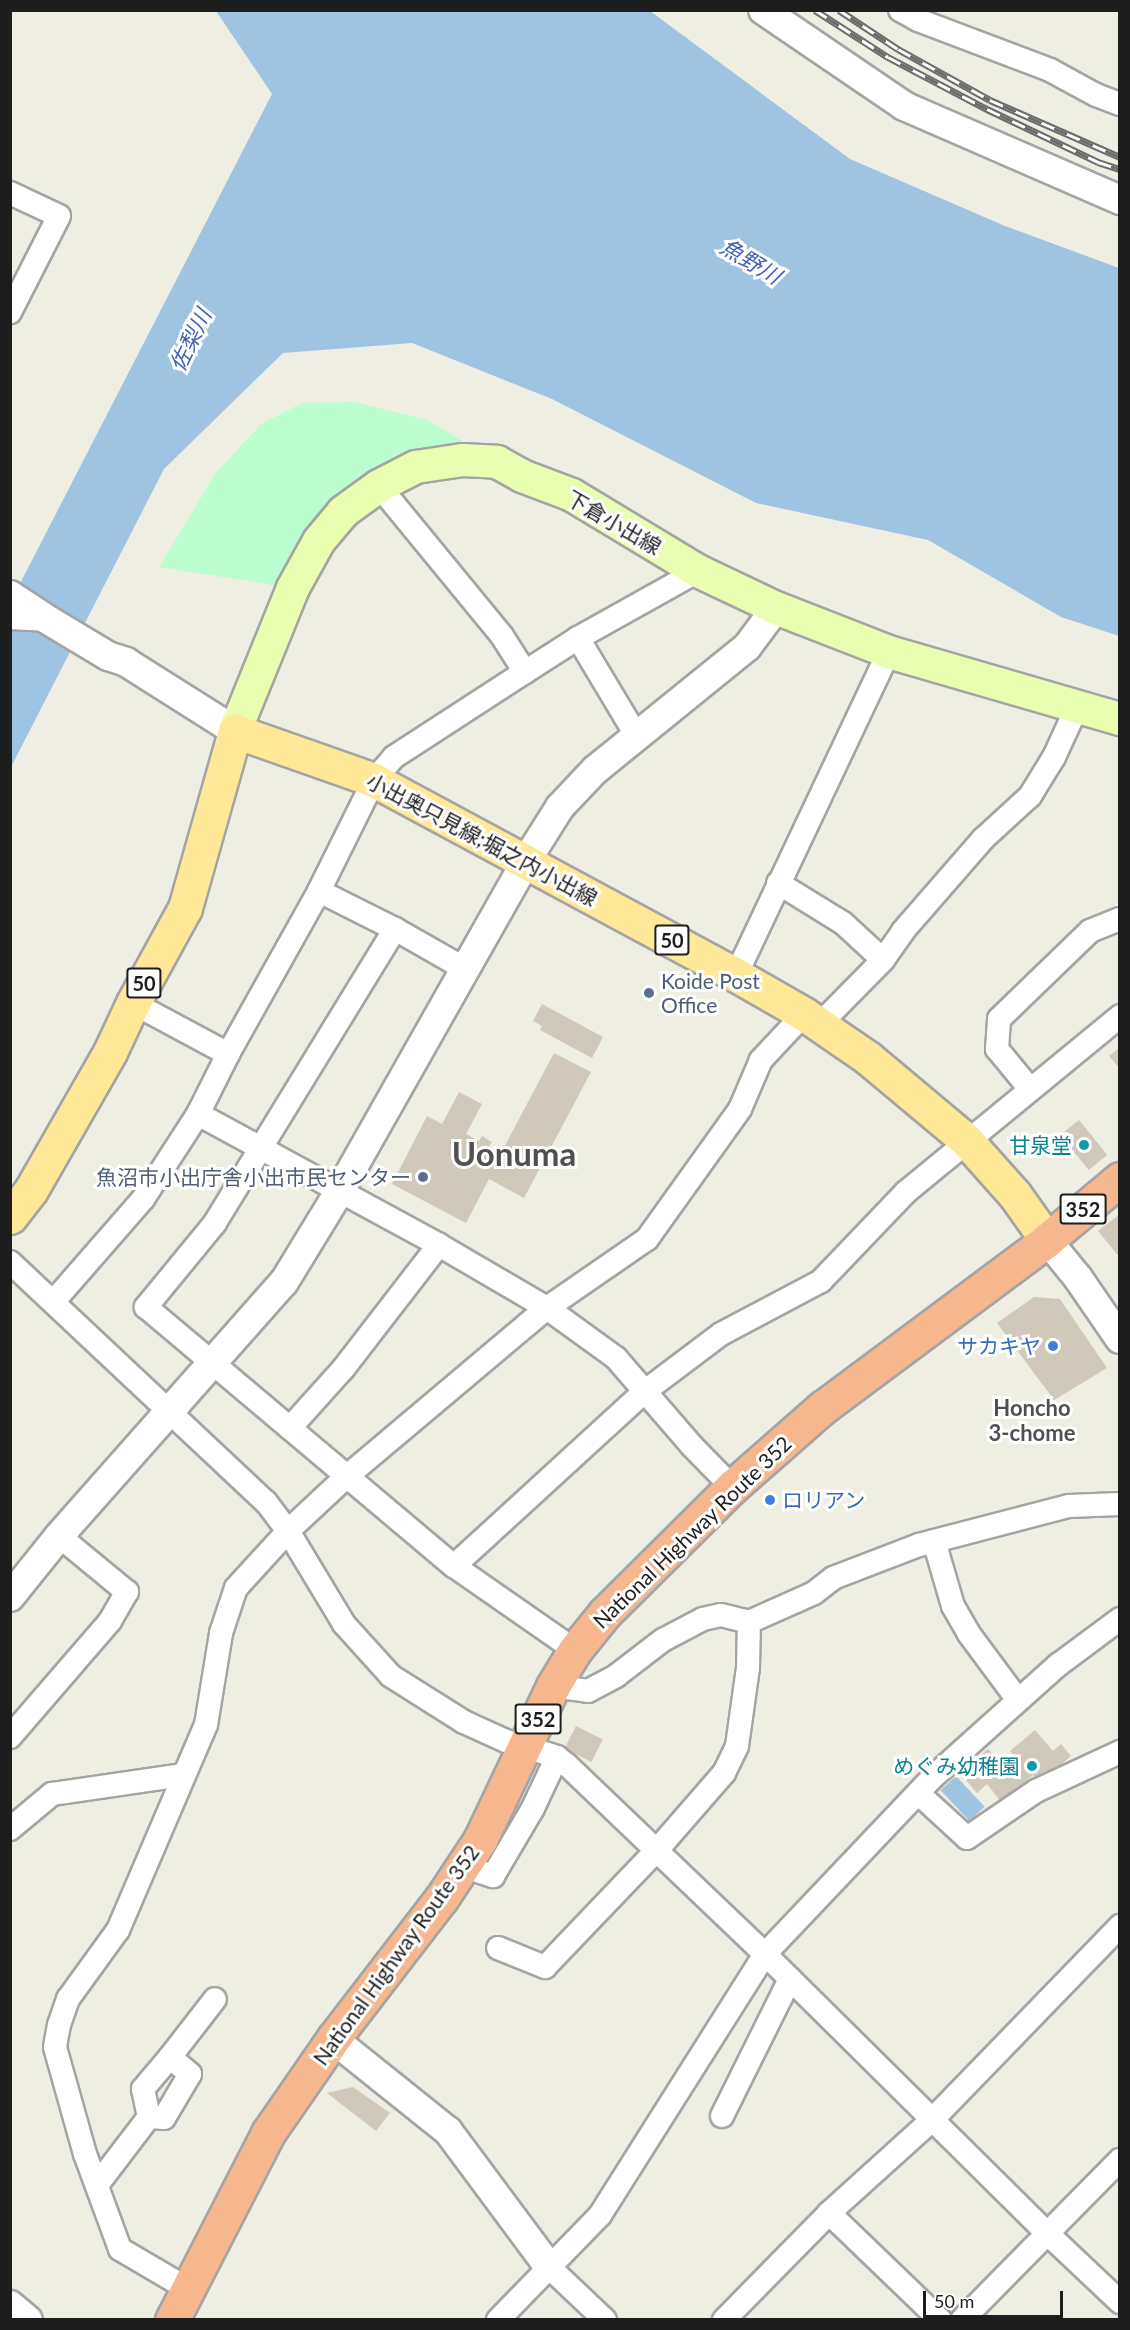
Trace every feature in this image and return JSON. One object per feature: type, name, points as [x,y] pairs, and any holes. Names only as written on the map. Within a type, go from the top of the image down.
[{"type":"highway","name":"National Highway Route 352","points":[[172,2319],[268,2133],[333,2039],[441,1899],[480,1840],[553,1686],[575,1650],[605,1613],[732,1487],[822,1408],[1047,1239],[1119,1179]]},
{"type":"main road","name":"下倉小出線","points":[[235,731],[293,588],[319,540],[343,512],[379,486],[416,467],[441,462],[497,462],[522,476],[572,495],[698,571],[776,608],[889,652],[1119,719]]},
{"type":"main road","name":"小出奥只見線;堀之内小出線","points":[[235,731],[374,780],[736,975],[811,1020],[868,1058],[966,1140],[1015,1195],[1047,1239]]},
{"type":"main road","name":"50","points":[[10,1217],[31,1190],[111,1052],[133,1003],[185,908],[235,731]]},
{"type":"street","points":[[763,10],[904,106],[1119,200]]},
{"type":"street","points":[[900,10],[918,20],[1050,70],[1096,95],[1119,104]]},
{"type":"street","points":[[10,194],[59,216],[10,312]]},
{"type":"street","points":[[379,486],[502,636],[525,672]]},
{"type":"street","points":[[54,1301],[142,1199],[198,1114],[228,1054],[319,891],[374,780],[394,757],[578,638],[698,571]]},
{"type":"street","points":[[10,595],[108,656],[126,662],[235,731]]},
{"type":"street","points":[[10,1597],[59,1536],[284,1282],[339,1192],[467,970],[526,861],[560,807],[595,770],[747,647],[776,608]]},
{"type":"street","points":[[10,618],[48,620]]},
{"type":"street","points":[[578,638],[636,735]]},
{"type":"street","points":[[736,975],[889,652]]},
{"type":"street","points":[[188,2289],[120,2249],[97,2185],[56,2047],[58,2025],[68,1999],[118,1930],[183,1774],[206,1725],[220,1633],[236,1588],[288,1531],[346,1477],[547,1308],[647,1239],[740,1109],[762,1060],[883,960],[903,932],[983,839],[1030,796],[1054,758],[1077,707]]},
{"type":"street","points":[[778,883],[843,923],[883,960]]},
{"type":"street","points":[[319,891],[395,929],[467,970]]},
{"type":"street","points":[[1030,1089],[997,1049],[999,1019],[1090,931],[1119,918]]},
{"type":"street","points":[[395,929],[215,1222],[146,1307],[454,1566],[575,1650]]},
{"type":"street","points":[[133,1003],[228,1054]]},
{"type":"street","points":[[454,1566],[644,1392],[721,1334],[821,1281],[906,1192],[966,1140],[1119,1016]]},
{"type":"street","points":[[198,1114],[439,1245],[547,1308],[616,1358],[644,1392],[732,1487]]},
{"type":"street","points":[[1047,1239],[1078,1278],[1119,1339]]},
{"type":"street","points":[[290,1428],[343,1369],[439,1245]]},
{"type":"street","points":[[10,1262],[266,1502],[288,1531],[344,1624],[391,1676],[464,1722],[557,1757],[765,1954],[1048,2234],[1119,2301]]},
{"type":"street","points":[[553,1686],[588,1691],[616,1676],[663,1640],[703,1619],[721,1615],[749,1622],[814,1593],[833,1578],[934,1541],[1069,1506],[1119,1504]]},
{"type":"street","points":[[10,1737],[110,1621],[127,1592],[59,1536]]},
{"type":"street","points":[[934,1541],[952,1606],[969,1634],[1018,1700]]},
{"type":"street","points":[[498,2319],[600,2215],[765,1954],[890,1821],[920,1794],[933,1777],[1058,1665],[1119,1619]]},
{"type":"street","points":[[498,1948],[545,1967],[657,1850],[724,1773],[737,1746],[748,1668],[749,1622]]},
{"type":"street","points":[[920,1794],[967,1838],[1036,1791],[1119,1752]]},
{"type":"street","points":[[462,1866],[493,1876],[533,1808],[557,1757]]},
{"type":"street","points":[[10,1829],[52,1794],[183,1774]]},
{"type":"street","points":[[724,2319],[829,2213],[933,2119],[1119,1926]]},
{"type":"street","points":[[722,2116],[790,1979]]},
{"type":"street","points":[[97,2185],[149,2117],[143,2088],[215,1999]]},
{"type":"street","points":[[333,2039],[448,2131],[549,2266],[605,2319]]},
{"type":"street","points":[[149,2117],[164,2118],[190,2074],[170,2057]]},
{"type":"street","points":[[962,2319],[1119,2160]]},
{"type":"street","points":[[829,2213],[940,2319]]},
{"type":"street","points":[[10,2305],[28,2319]]},
{"type":"green space","points":[[354,402],[427,420],[497,462],[379,486],[293,588],[159,567],[216,473],[261,424],[302,403]]},
{"type":"water","points":[[216,11],[650,11],[850,159],[1005,226],[1119,268],[1119,636],[1061,617],[928,540],[756,503],[552,399],[412,343],[283,353],[164,469],[11,767],[11,601],[272,94]]},
{"type":"water","points":[[956,1776],[985,1807],[969,1821],[941,1790]]},
{"type":"building","points":[[542,1004],[603,1037],[592,1058],[540,1030],[542,1026],[533,1021]]},
{"type":"building","points":[[1120,1047],[1120,1069],[1109,1056]]},
{"type":"building","points":[[554,1053],[591,1072],[524,1198],[489,1179],[466,1223],[392,1184],[427,1116],[442,1124],[459,1092],[482,1104],[466,1134],[479,1141],[482,1136],[492,1142],[489,1147],[501,1153]]},
{"type":"building","name":"甘泉堂","points":[[1079,1120],[1107,1155],[1089,1170],[1060,1135]]},
{"type":"building","points":[[1120,1214],[1120,1258],[1098,1231]]},
{"type":"building","name":"サカキヤ","points":[[1034,1297],[1060,1299],[1107,1368],[1054,1400],[997,1323]]},
{"type":"building","points":[[576,1726],[603,1740],[591,1762],[565,1748]]},
{"type":"building","name":"めぐみ幼稚園","points":[[1035,1730],[1053,1751],[1061,1744],[1071,1756],[1040,1783],[1033,1775],[1001,1802],[987,1784],[977,1793],[966,1780],[970,1776],[964,1769],[988,1749],[998,1760],[995,1763],[1000,1770],[1015,1757],[1010,1751]]},
{"type":"building","points":[[353,2087],[390,2113],[376,2131],[327,2093]]},
{"type":"railway","points":[[815,10],[888,57],[987,109],[1098,162],[1120,169]]},
{"type":"railway","points":[[839,10],[898,49],[990,100],[1120,157]]},
{"type":"place","name":"Koide Post Office","points":[[649,993]]},
{"type":"place","name":"甘泉堂","points":[[1084,1145]]},
{"type":"place","name":"魚沼市小出庁舎小出市民センター","points":[[423,1177]]},
{"type":"place","name":"サカキヤ","points":[[1053,1346]]},
{"type":"place","name":"ロリアン","points":[[770,1500]]},
{"type":"place","name":"めぐみ幼稚園","points":[[1032,1766]]},
{"type":"district","name":"Uonuma","points":[[514,1154]]},
{"type":"district","name":"Honcho 3-chome","points":[[1032,1420]]},
{"type":"water label","name":"魚野川","points":[[751,261]]},
{"type":"water label","name":"佐梨川","points":[[190,340]]}]
